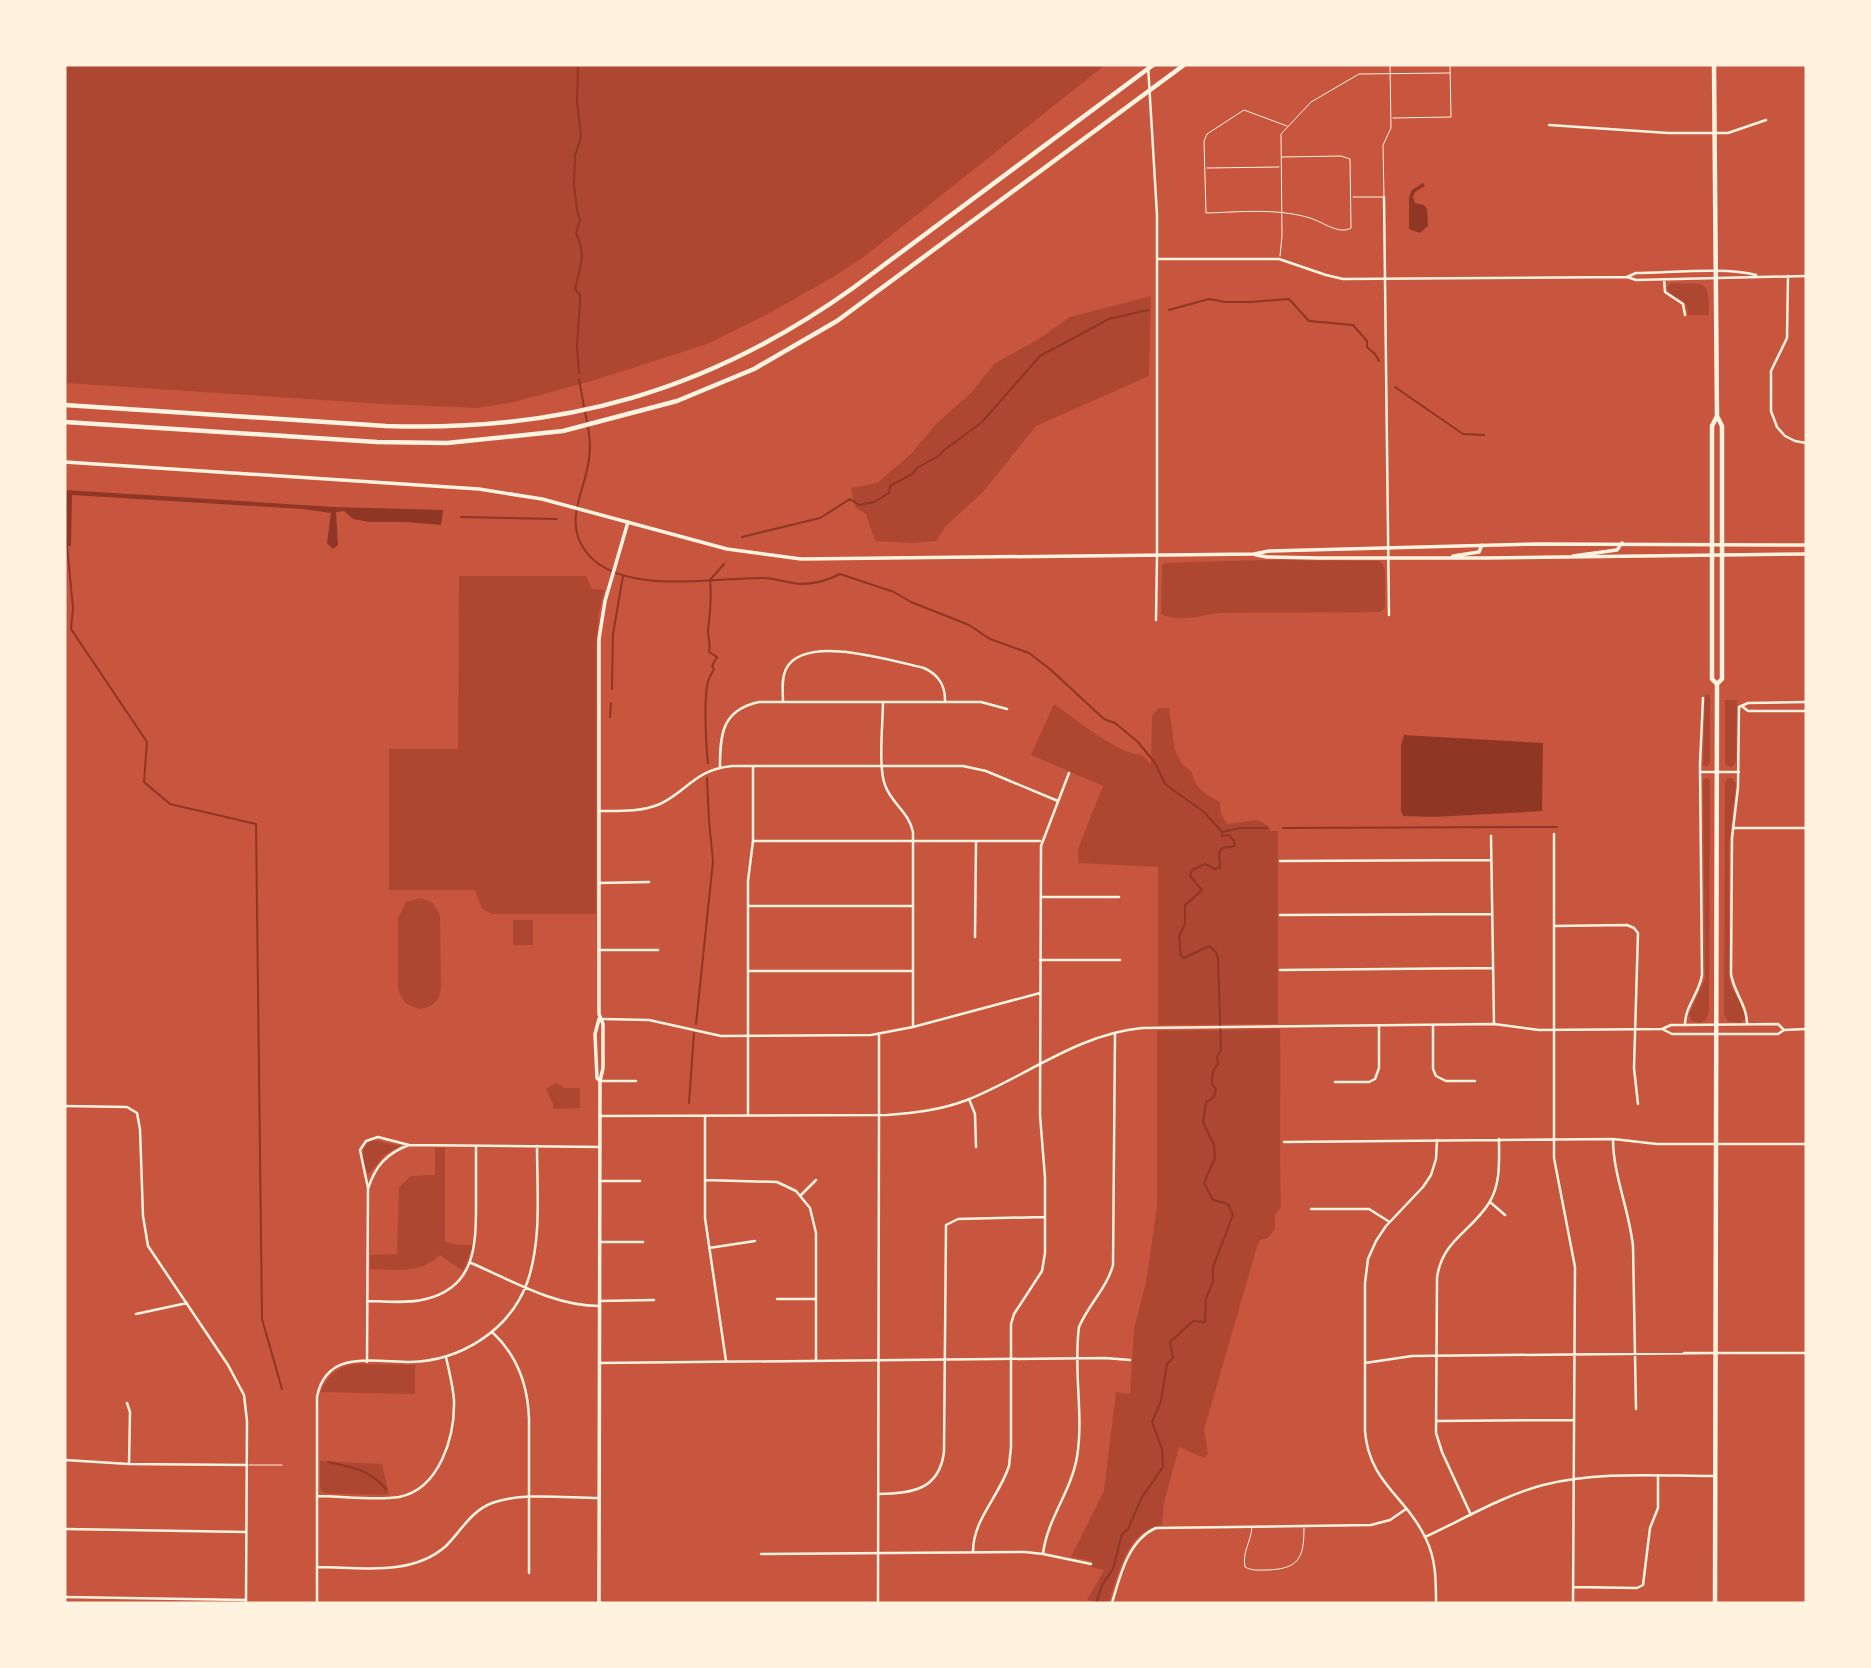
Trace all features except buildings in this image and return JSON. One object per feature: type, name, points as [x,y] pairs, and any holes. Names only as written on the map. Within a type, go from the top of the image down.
[{"type":"highway","points":[[65,405],[406,426],[510,423],[570,414],[611,404],[711,370],[745,355],[798,325],[853,288],[1153,65]]},
{"type":"highway","points":[[65,422],[411,443],[482,441],[571,430],[677,401],[718,386],[768,361],[863,303],[1184,65]]},
{"type":"highway","points":[[1714,65],[1717,416],[1722,426],[1723,544],[1722,679],[1717,684]]},
{"type":"highway","points":[[1715,1603],[1717,684],[1713,680],[1711,544],[1712,426],[1717,416]]},
{"type":"main road","points":[[65,462],[497,491],[598,513],[727,549],[800,559],[1254,554],[1269,551],[1622,543],[1806,545]]},
{"type":"main road","points":[[599,1603],[600,1081],[597,1078],[595,1034],[599,1019],[599,639],[609,587],[629,522]]},
{"type":"main road","points":[[1567,557],[1580,553],[1617,550],[1622,543]]},
{"type":"main road","points":[[1448,558],[1479,552],[1482,545]]},
{"type":"main road","points":[[1254,554],[1267,557],[1388,558],[1806,554]]},
{"type":"street","points":[[1148,65],[1158,259],[1156,620]]},
{"type":"street","points":[[1549,125],[1654,133],[1734,133],[1766,120]]},
{"type":"street","points":[[1384,197],[1389,615]]},
{"type":"street","points":[[1158,259],[1279,259],[1337,278],[1627,277],[1636,274],[1716,276]]},
{"type":"street","points":[[1627,277],[1636,280],[1747,273],[1759,276],[1806,276]]},
{"type":"street","points":[[1788,276],[1787,338],[1771,371],[1771,411],[1784,436],[1806,443]]},
{"type":"street","points":[[1664,279],[1665,292],[1683,304],[1685,315]]},
{"type":"street","points":[[783,702],[786,669],[800,655],[818,651],[844,652],[925,668],[935,674],[942,683],[945,701]]},
{"type":"street","points":[[1685,1025],[1686,1015],[1702,975],[1700,772],[1703,698]]},
{"type":"street","points":[[720,767],[721,739],[726,724],[733,714],[752,703],[945,701],[981,702],[1007,709]]},
{"type":"street","points":[[883,702],[883,778],[888,793],[910,821],[913,841],[913,1027]]},
{"type":"street","points":[[1741,707],[1748,703],[1806,702]]},
{"type":"street","points":[[1741,707],[1748,711],[1806,711]]},
{"type":"street","points":[[1741,707],[1739,772],[1733,828],[1731,974],[1745,1007],[1747,1024]]},
{"type":"street","points":[[599,811],[639,810],[655,806],[674,795],[698,775],[720,767],[753,765],[970,767],[1058,801]]},
{"type":"street","points":[[748,1115],[748,906],[753,841],[753,765]]},
{"type":"street","points":[[1700,772],[1739,772]]},
{"type":"street","points":[[972,1552],[976,1527],[1001,1486],[1009,1466],[1012,1318],[1044,1266],[1040,1065],[1041,841],[1069,773]]},
{"type":"street","points":[[1733,828],[1806,828]]},
{"type":"street","points":[[1554,834],[1554,1139],[1556,1168],[1574,1260],[1573,1603]]},
{"type":"street","points":[[1491,836],[1494,1024]]},
{"type":"street","points":[[753,841],[1041,841]]},
{"type":"street","points":[[975,937],[976,841]]},
{"type":"street","points":[[1280,861],[1491,860]]},
{"type":"street","points":[[599,883],[649,882]]},
{"type":"street","points":[[1041,897],[1119,897]]},
{"type":"street","points":[[748,906],[913,906]]},
{"type":"street","points":[[1280,915],[1492,914]]},
{"type":"street","points":[[1554,926],[1627,925],[1634,928],[1638,938],[1633,1068],[1638,1104]]},
{"type":"street","points":[[599,950],[658,950]]},
{"type":"street","points":[[1040,960],[1119,960]]},
{"type":"street","points":[[1280,970],[1493,968]]},
{"type":"street","points":[[748,971],[913,971]]},
{"type":"street","points":[[599,1019],[649,1020],[712,1034],[748,1036],[879,1034],[1040,993]]},
{"type":"street","points":[[600,1116],[879,1116],[931,1110],[969,1099],[1094,1038],[1142,1028],[1494,1024],[1526,1030],[1634,1030],[1662,1029],[1671,1025],[1778,1024],[1784,1030]]},
{"type":"street","points":[[1433,1025],[1433,1069],[1436,1076],[1446,1081],[1475,1081]]},
{"type":"street","points":[[1335,1083],[1369,1082],[1376,1079],[1379,1072],[1379,1026]]},
{"type":"street","points":[[1662,1029],[1672,1034],[1778,1034],[1784,1030],[1806,1029]]},
{"type":"street","points":[[1043,1554],[1045,1537],[1075,1467],[1079,1435],[1079,1327],[1110,1276],[1114,1258],[1114,1032]]},
{"type":"street","points":[[878,1603],[879,1034]]},
{"type":"street","points":[[600,1081],[636,1081]]},
{"type":"street","points":[[969,1099],[975,1114],[976,1147]]},
{"type":"street","points":[[65,1107],[127,1107],[137,1113],[146,1241],[241,1387],[246,1410],[246,1602],[65,1597]]},
{"type":"street","points":[[705,1116],[705,1218],[726,1362]]},
{"type":"street","points":[[367,1362],[368,1189],[360,1150],[366,1141],[378,1137],[409,1145],[600,1147]]},
{"type":"street","points":[[1471,1515],[1439,1445],[1436,1421],[1437,1278],[1440,1265],[1452,1242],[1479,1217],[1490,1202],[1499,1174],[1499,1139]]},
{"type":"street","points":[[1613,1139],[1615,1166],[1632,1237],[1636,1409]]},
{"type":"street","points":[[1284,1142],[1613,1139],[1657,1144],[1806,1144]]},
{"type":"street","points":[[1436,1603],[1434,1566],[1425,1537],[1379,1477],[1370,1457],[1365,1431],[1365,1363],[1366,1269],[1376,1241],[1389,1222],[1428,1181],[1434,1167],[1437,1140]]},
{"type":"street","points":[[368,1189],[377,1168],[388,1155],[409,1145]]},
{"type":"street","points":[[367,1301],[415,1301],[436,1296],[457,1283],[471,1263],[476,1236],[475,1146]]},
{"type":"street","points":[[317,1603],[317,1397],[320,1385],[327,1374],[348,1362],[417,1361],[446,1357],[473,1345],[492,1332],[512,1310],[526,1286],[533,1263],[536,1242],[537,1146]]},
{"type":"street","points":[[705,1180],[770,1180],[800,1195],[810,1208],[816,1226],[816,1361]]},
{"type":"street","points":[[800,1195],[816,1180]]},
{"type":"street","points":[[600,1181],[640,1181]]},
{"type":"street","points":[[1490,1202],[1505,1215]]},
{"type":"street","points":[[1311,1209],[1369,1209],[1389,1222]]},
{"type":"street","points":[[878,1494],[918,1490],[930,1482],[939,1470],[944,1452],[946,1225],[951,1220],[958,1219],[1045,1217]]},
{"type":"street","points":[[709,1248],[755,1241]]},
{"type":"street","points":[[599,1242],[643,1242]]},
{"type":"street","points":[[471,1263],[565,1303],[654,1300]]},
{"type":"street","points":[[777,1299],[816,1299]]},
{"type":"street","points":[[136,1314],[187,1303]]},
{"type":"street","points":[[492,1332],[514,1359],[527,1395],[529,1573]]},
{"type":"street","points":[[1365,1363],[1397,1357],[1436,1356],[1806,1353]]},
{"type":"street","points":[[317,1496],[401,1496],[417,1489],[429,1478],[445,1450],[453,1420],[453,1396],[446,1357]]},
{"type":"street","points":[[599,1363],[1078,1358],[1130,1360]]},
{"type":"street","points":[[127,1403],[130,1412],[129,1464]]},
{"type":"street","points":[[1436,1421],[1574,1420]]},
{"type":"street","points":[[65,1460],[129,1464],[246,1465]]},
{"type":"street","points":[[1573,1587],[1637,1588],[1643,1585],[1650,1528],[1658,1508],[1658,1476]]},
{"type":"street","points":[[1425,1537],[1530,1489],[1573,1479],[1716,1476]]},
{"type":"street","points":[[317,1567],[389,1567],[413,1564],[429,1558],[443,1548],[473,1515],[484,1507],[508,1499],[599,1498]]},
{"type":"street","points":[[1112,1603],[1131,1550],[1142,1536],[1161,1527],[1376,1524],[1390,1520],[1406,1509]]},
{"type":"street","points":[[65,1529],[246,1532]]},
{"type":"street","points":[[761,1554],[1043,1554],[1091,1564]]},
{"type":"lane","points":[[1352,197],[1384,197],[1383,145],[1391,128],[1390,65]]},
{"type":"lane","points":[[1391,118],[1451,117],[1450,65]]},
{"type":"lane","points":[[1279,259],[1282,212],[1281,134],[1287,126],[1302,114],[1311,102],[1359,74],[1450,73]]},
{"type":"lane","points":[[1282,157],[1347,157],[1351,163],[1353,225],[1347,231],[1311,218],[1282,212],[1206,212],[1206,137],[1241,111],[1287,126]]},
{"type":"lane","points":[[1205,168],[1282,167]]},
{"type":"lane","points":[[246,1465],[282,1465]]},
{"type":"lane","points":[[1252,1526],[1244,1563],[1245,1567],[1253,1570],[1279,1569],[1296,1562],[1304,1545],[1304,1526]]},
{"type":"shaded area","points":[[65,65],[1105,65],[865,256],[766,315],[707,344],[595,380],[510,403],[476,408],[65,383]]},
{"type":"shaded area","points":[[1423,183],[1425,186],[1415,192],[1413,197],[1415,203],[1424,205],[1427,209],[1428,226],[1420,233],[1409,229],[1409,197],[1412,190]]},
{"type":"shaded area","points":[[1672,283],[1703,286],[1708,295],[1709,315],[1688,315],[1687,306],[1668,291],[1667,287]]},
{"type":"shaded area","points":[[1151,296],[1149,376],[1036,426],[983,492],[946,526],[936,541],[875,541],[866,514],[855,507],[851,488],[877,483],[911,454],[936,424],[971,393],[995,363],[1037,340],[1070,317]]},
{"type":"shaded area","points":[[65,490],[334,507],[443,510],[441,525],[370,522],[353,519],[344,511],[336,512],[338,545],[333,549],[327,543],[331,513],[72,495],[71,546],[65,546]]},
{"type":"shaded area","points":[[1380,561],[1385,568],[1385,608],[1380,612],[1220,613],[1182,618],[1161,614],[1164,563]]},
{"type":"shaded area","points":[[459,576],[586,576],[592,589],[604,590],[596,645],[596,914],[492,914],[482,909],[475,890],[389,890],[389,749],[458,749]]},
{"type":"shaded area","points":[[1705,695],[1710,695],[1710,763],[1706,767],[1703,765]]},
{"type":"shaded area","points":[[1725,700],[1737,700],[1736,762],[1731,767],[1725,762]]},
{"type":"shaded area","points":[[1054,704],[1109,743],[1142,755],[1151,764],[1152,716],[1159,708],[1169,708],[1175,750],[1182,764],[1192,772],[1198,787],[1220,802],[1221,814],[1227,824],[1257,820],[1269,826],[1270,831],[1278,831],[1278,1024],[1158,1025],[1158,867],[1078,863],[1078,849],[1103,786],[1031,755]]},
{"type":"shaded area","points":[[1404,735],[1543,743],[1542,811],[1403,816],[1401,746]]},
{"type":"shaded area","points":[[1706,778],[1710,780],[1709,1012],[1706,1020],[1700,1023],[1691,1021],[1689,1015],[1705,979],[1703,781]]},
{"type":"shaded area","points":[[1727,778],[1733,778],[1736,784],[1729,845],[1729,977],[1743,1008],[1745,1018],[1741,1023],[1728,1021],[1724,1015]]},
{"type":"shaded area","points":[[421,898],[433,903],[440,915],[441,988],[434,1003],[419,1009],[405,1003],[398,990],[398,918],[406,902]]},
{"type":"shaded area","points":[[513,920],[533,920],[533,945],[513,945]]},
{"type":"shaded area","points":[[1280,1029],[1281,1207],[1275,1215],[1275,1229],[1268,1238],[1260,1240],[1256,1250],[1204,1430],[1208,1454],[1204,1458],[1179,1447],[1164,1503],[1162,1525],[1140,1535],[1132,1544],[1120,1567],[1108,1603],[1087,1600],[1104,1570],[1091,1567],[1092,1561],[1071,1557],[1104,1491],[1116,1392],[1130,1394],[1134,1329],[1146,1282],[1157,1206],[1157,1031]]},
{"type":"shaded area","points":[[555,1083],[565,1088],[580,1088],[580,1108],[553,1109],[546,1089]]},
{"type":"shaded area","points":[[372,1140],[400,1146],[384,1155],[368,1175],[364,1151]]},
{"type":"shaded area","points":[[435,1148],[445,1148],[445,1242],[473,1245],[463,1271],[440,1255],[416,1268],[370,1269],[370,1255],[397,1254],[399,1187],[411,1176],[435,1175]]},
{"type":"shaded area","points":[[354,1364],[415,1365],[415,1394],[321,1392],[333,1373]]},
{"type":"shaded area","points":[[320,1461],[382,1464],[389,1495],[323,1493],[320,1488]]},
{"type":"waterway","points":[[578,65],[577,101],[581,136],[575,156],[574,184],[580,220],[576,233],[582,255],[575,289],[580,295],[577,347],[579,373]]},
{"type":"waterway","points":[[1169,310],[1209,299],[1225,302],[1289,299],[1309,321],[1353,325],[1379,361]]},
{"type":"waterway","points":[[742,537],[820,518],[850,499],[859,505],[874,502],[889,493],[890,486],[940,455],[982,422],[1040,356],[1109,319],[1148,310]]},
{"type":"waterway","points":[[579,379],[584,407]]},
{"type":"waterway","points":[[1395,387],[1463,434],[1484,435]]},
{"type":"waterway","points":[[585,412],[590,452],[577,510],[576,528],[578,537],[590,557],[609,570],[633,578],[660,581],[763,578],[799,584],[821,581],[840,574],[894,592],[911,602],[969,625],[990,639],[1029,653],[1104,719],[1115,723],[1138,742],[1155,763],[1165,784],[1204,812],[1222,832],[1222,836],[1229,835],[1234,841],[1235,846],[1222,848],[1219,853],[1220,867],[1215,869],[1205,864],[1192,870],[1190,876],[1202,890],[1185,905],[1185,924],[1179,936],[1181,956],[1184,958],[1209,946],[1216,952],[1218,959],[1221,1050],[1217,1057],[1218,1064],[1213,1071],[1212,1084],[1216,1089],[1214,1097],[1206,1102],[1203,1122],[1214,1145],[1215,1158],[1204,1183],[1213,1200],[1228,1204],[1233,1215],[1213,1267],[1213,1282],[1206,1298],[1205,1322],[1193,1321],[1170,1342],[1173,1358],[1167,1364],[1161,1401],[1152,1422],[1162,1449],[1163,1467],[1142,1497],[1128,1529],[1122,1534],[1113,1569],[1102,1585],[1096,1603]]},
{"type":"waterway","points":[[461,517],[557,519]]},
{"type":"waterway","points":[[67,545],[73,608],[71,629],[147,742],[144,782],[170,804],[256,824],[262,1319],[282,1389]]},
{"type":"waterway","points":[[708,763],[706,695],[714,669],[712,666],[717,657],[709,652],[710,580],[724,564]]},
{"type":"waterway","points":[[612,689],[613,634],[623,576]]},
{"type":"waterway","points":[[610,717],[611,703]]},
{"type":"waterway","points":[[696,1024],[713,861],[707,778]]},
{"type":"waterway","points":[[1283,828],[1557,827]]},
{"type":"waterway","points":[[1222,832],[1240,828],[1267,828]]},
{"type":"waterway","points":[[689,1103],[694,1033]]},
{"type":"waterway","points":[[328,1462],[366,1473],[386,1489]]}]
